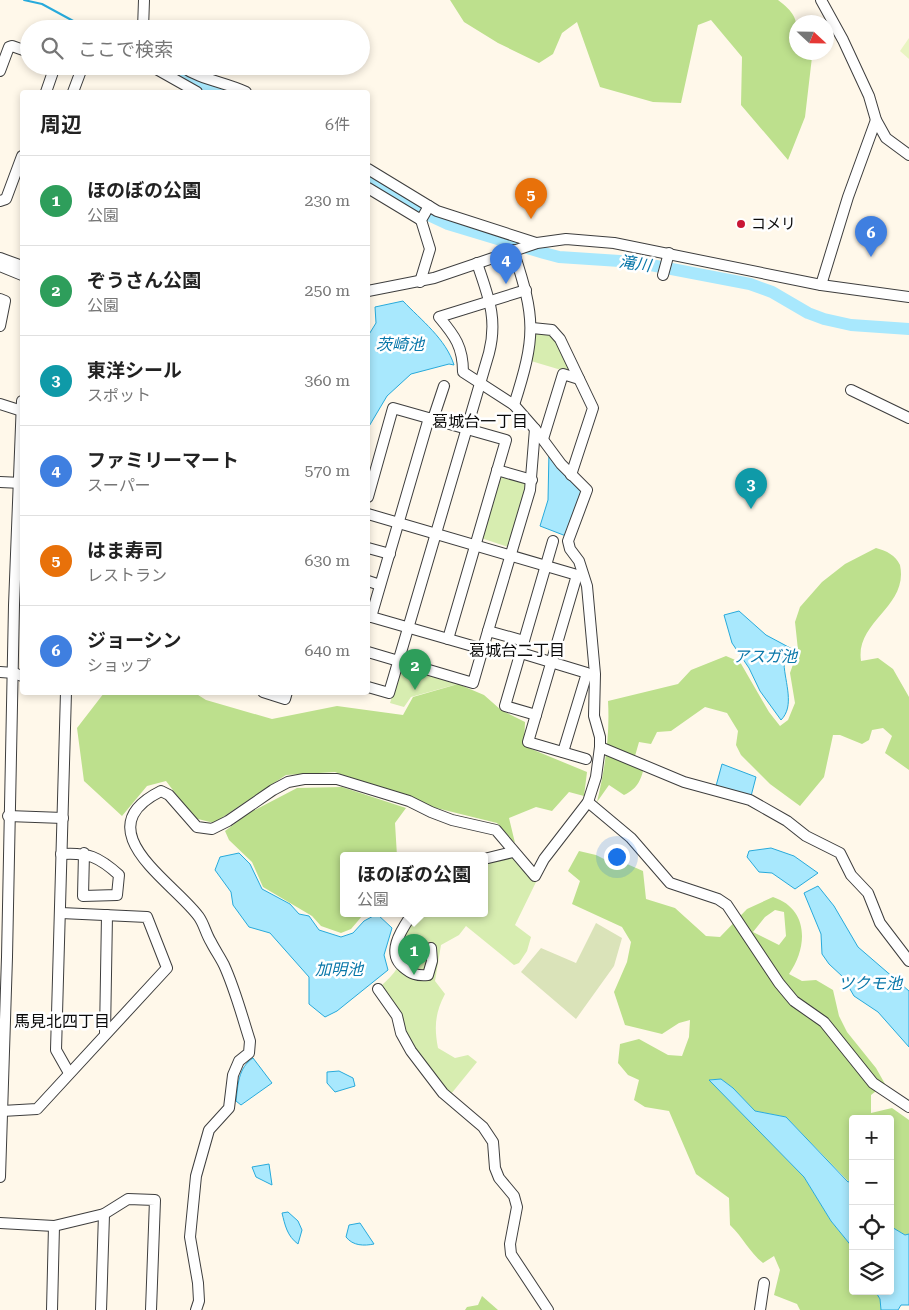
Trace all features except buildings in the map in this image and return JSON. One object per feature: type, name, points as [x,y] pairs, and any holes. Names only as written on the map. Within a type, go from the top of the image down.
[{"type":"street","points":[[143,20],[144,0]]},
{"type":"street","points":[[821,0],[844,40],[869,96],[876,120],[886,138],[909,155]]},
{"type":"street","points":[[1,67],[9,47],[20,49]]},
{"type":"street","points":[[47,90],[52,75]]},
{"type":"street","points":[[74,90],[83,75]]},
{"type":"street","points":[[173,75],[194,90]]},
{"type":"street","points":[[196,75],[240,90]]},
{"type":"street","points":[[821,285],[848,197],[876,120]]},
{"type":"street","points":[[0,201],[6,199],[20,161]]},
{"type":"street","points":[[370,171],[429,206],[458,219],[537,243]]},
{"type":"street","points":[[370,189],[422,220]]},
{"type":"street","points":[[420,282],[430,249],[422,220],[429,206]]},
{"type":"street","points":[[370,291],[420,282],[537,243],[585,239],[821,285],[909,298]]},
{"type":"street","points":[[513,250],[526,290],[532,328],[528,356],[514,405]]},
{"type":"street","points":[[663,275],[668,256]]},
{"type":"street","points":[[0,258],[20,265]]},
{"type":"street","points":[[370,688],[390,694],[494,333],[490,301],[477,263]]},
{"type":"street","points":[[0,266],[20,274]]},
{"type":"street","points":[[196,1310],[199,1301],[198,1283],[190,1237],[196,1176],[209,1130],[229,1108],[233,1075],[239,1061],[249,1053],[250,1041],[224,966],[200,918],[148,867],[138,849],[132,833],[132,818],[138,806],[161,791],[169,795],[197,827],[212,829],[228,821],[288,782],[304,779],[337,779],[409,801],[430,812],[452,820],[496,830],[535,876],[544,859],[588,802],[596,777],[600,737],[594,716],[595,674],[587,586],[579,561],[570,548],[568,541],[587,490],[571,475],[514,405],[463,372],[463,354],[455,338],[439,317],[526,290]]},
{"type":"street","points":[[0,299],[5,301],[0,326]]},
{"type":"street","points":[[532,328],[552,330],[560,339],[593,408],[571,475]]},
{"type":"street","points":[[543,439],[563,374],[579,379]]},
{"type":"street","points":[[370,613],[431,418],[444,386]]},
{"type":"street","points":[[851,390],[909,418]]},
{"type":"street","points":[[0,404],[20,406]]},
{"type":"street","points":[[370,490],[393,408],[506,440],[448,639]]},
{"type":"street","points":[[370,653],[473,683],[532,480],[535,429]]},
{"type":"street","points":[[497,470],[532,480]]},
{"type":"street","points":[[0,482],[20,483]]},
{"type":"street","points":[[370,515],[577,575],[528,742],[586,759]]},
{"type":"street","points":[[0,1177],[8,816],[18,674],[20,540]]},
{"type":"street","points":[[536,715],[505,706],[553,541]]},
{"type":"street","points":[[370,549],[390,554]]},
{"type":"street","points":[[370,582],[380,585]]},
{"type":"street","points":[[370,616],[483,649]]},
{"type":"street","points":[[488,631],[524,641]]},
{"type":"street","points":[[521,653],[587,673],[563,752]]},
{"type":"street","points":[[0,672],[18,674]]},
{"type":"street","points":[[66,695],[56,1050],[69,1073]]},
{"type":"street","points":[[274,695],[285,698],[286,695]]},
{"type":"street","points":[[600,747],[684,782],[750,800],[787,821],[806,836],[840,853],[851,875],[868,892],[880,924],[909,961]]},
{"type":"street","points":[[588,802],[631,838],[670,882],[718,899],[727,905],[794,1001],[824,1022],[873,1082],[909,1107]]},
{"type":"street","points":[[8,816],[63,818]]},
{"type":"street","points":[[488,858],[513,852]]},
{"type":"street","points":[[62,854],[84,853],[105,863],[118,875],[117,895],[83,896],[84,853]]},
{"type":"street","points":[[2,1111],[37,1109],[167,968],[147,917],[61,913]]},
{"type":"street","points":[[105,1034],[107,915]]},
{"type":"street","points":[[410,917],[396,945],[395,956],[399,964],[410,973],[418,976],[428,975],[432,960],[431,948]]},
{"type":"street","points":[[378,989],[396,1016],[401,1033],[443,1093],[484,1127],[493,1142],[495,1168],[499,1178],[514,1196],[517,1206],[510,1244],[511,1254],[548,1310]]},
{"type":"street","points":[[0,1223],[54,1226],[104,1214],[128,1199],[155,1200],[151,1310]]},
{"type":"street","points":[[101,1310],[104,1214]]},
{"type":"street","points":[[52,1310],[54,1226]]},
{"type":"street","points":[[760,1310],[764,1283]]},
{"type":"green space","points":[[450,0],[778,0],[793,15],[789,15],[789,60],[812,60],[805,117],[788,160],[741,105],[742,57],[711,20],[698,25],[681,103],[653,102],[600,87],[577,22],[562,33],[553,54],[539,63],[498,43],[464,22]]},
{"type":"green space","points":[[909,38],[909,59],[900,51]]},
{"type":"green space","points":[[551,331],[570,371],[568,372],[531,361],[535,333]]},
{"type":"green space","points":[[500,476],[527,482],[508,547],[481,538]]},
{"type":"green space","points":[[876,548],[887,552],[896,559],[900,565],[901,580],[897,592],[890,603],[866,635],[861,647],[861,661],[878,658],[893,669],[909,697],[909,770],[885,753],[892,736],[883,728],[872,730],[869,740],[862,744],[840,735],[833,735],[824,777],[800,806],[770,784],[741,755],[736,745],[738,731],[727,713],[705,707],[671,731],[657,732],[651,744],[639,742],[635,756],[645,764],[641,779],[633,789],[624,795],[609,785],[597,802],[606,752],[608,701],[678,684],[691,670],[726,656],[740,662],[769,712],[780,726],[788,720],[795,703],[790,673],[798,650],[795,622],[800,607],[822,582],[845,564]]},
{"type":"green space","points":[[402,666],[461,683],[411,697],[404,707],[390,703]]},
{"type":"green space","points":[[458,684],[484,695],[501,710],[525,722],[524,746],[587,772],[584,796],[569,792],[552,811],[536,807],[509,818],[515,843],[497,823],[424,805],[335,772],[286,775],[214,823],[194,818],[166,781],[147,786],[122,816],[84,781],[77,728],[102,695],[198,695],[206,700],[272,719],[337,706],[403,715],[413,697]]},
{"type":"green space","points":[[342,787],[406,808],[395,823],[397,852],[340,852],[340,917],[361,917],[351,929],[341,933],[321,926],[312,916],[263,887],[252,862],[229,840],[225,831],[249,813],[297,788]]},
{"type":"green space","points":[[579,851],[596,855],[616,865],[627,864],[643,871],[646,899],[675,908],[706,936],[720,937],[747,909],[773,897],[785,903],[793,910],[802,930],[802,941],[800,952],[789,974],[802,981],[816,980],[833,990],[839,1016],[847,1032],[876,1068],[885,1084],[871,1095],[871,1113],[892,1108],[909,1120],[909,1234],[905,1235],[894,1228],[894,1115],[849,1115],[849,1182],[786,1117],[755,1111],[733,1088],[721,1079],[710,1080],[804,1177],[831,1221],[849,1243],[849,1295],[878,1295],[880,1299],[881,1310],[800,1310],[797,1304],[774,1295],[780,1270],[774,1256],[763,1263],[730,1225],[729,1198],[696,1174],[669,1111],[645,1107],[634,1100],[639,1080],[628,1075],[618,1063],[620,1044],[639,1039],[668,1055],[682,1056],[689,1037],[690,1020],[679,1023],[662,1034],[625,1025],[614,992],[627,962],[631,942],[622,927],[572,904],[580,881],[568,871]],"holes":[[[775,910],[784,912],[786,936],[779,945],[753,932],[765,917]]]},
{"type":"green space","points":[[512,856],[537,880],[515,925],[531,937],[527,951],[519,963],[514,965],[466,926],[459,935],[441,945],[435,981],[445,994],[436,1020],[438,1048],[455,1058],[468,1055],[477,1062],[451,1094],[424,1064],[381,986],[397,968],[405,931],[414,917],[488,917],[488,862]]},
{"type":"green space","points":[[596,923],[622,938],[614,966],[576,1019],[521,972],[541,948],[576,963]]},
{"type":"green space","points":[[482,1296],[498,1310],[465,1310],[467,1307],[478,1305]]},
{"type":"water","name":"茨崎池","points":[[403,301],[439,338],[454,365],[449,364],[411,374],[387,396],[370,425],[370,333],[376,323],[375,307]]},
{"type":"water","points":[[549,451],[554,463],[584,494],[566,536],[540,526],[548,500]]},
{"type":"water","name":"アスガ池","points":[[739,611],[766,635],[794,650],[784,664],[788,708],[781,720],[760,691],[749,668],[732,643],[724,615]]},
{"type":"water","points":[[722,764],[756,777],[750,800],[716,786]]},
{"type":"water","points":[[771,848],[794,856],[818,873],[795,889],[772,873],[759,872],[747,857],[749,851]]},
{"type":"water","name":"加明池","points":[[239,853],[250,864],[262,889],[290,904],[299,914],[309,916],[319,930],[341,937],[353,933],[364,921],[371,917],[380,917],[392,928],[384,955],[388,970],[337,1011],[325,1017],[309,1004],[309,977],[270,933],[249,927],[233,905],[231,892],[215,870],[220,857]]},
{"type":"water","name":"ツクモ池","points":[[818,886],[834,906],[858,947],[909,991],[909,1047],[878,1012],[854,996],[843,977],[829,964],[822,954],[821,934],[804,893]]},
{"type":"water","points":[[253,1058],[272,1083],[241,1105],[236,1101],[240,1077],[244,1067]]},
{"type":"water","points":[[339,1071],[353,1078],[355,1086],[335,1092],[327,1083],[327,1072]]},
{"type":"water","points":[[721,1079],[733,1088],[755,1111],[786,1117],[849,1182],[849,1243],[831,1221],[804,1177],[709,1080]]},
{"type":"water","points":[[269,1164],[272,1185],[256,1177],[252,1167]]},
{"type":"water","points":[[288,1212],[298,1221],[302,1230],[298,1244],[291,1237],[285,1226],[282,1213]]},
{"type":"water","points":[[360,1223],[374,1244],[359,1245],[346,1237],[349,1225]]},
{"type":"water","points":[[894,1228],[905,1235],[909,1234],[909,1305],[901,1305],[898,1310],[881,1310],[880,1299],[878,1295],[894,1295]]},
{"type":"waterway","name":"滝川","points":[[24,0],[42,4],[71,20]]},
{"type":"waterway","name":"滝川","points":[[182,75],[195,83],[218,90]]},
{"type":"waterway","name":"滝川","points":[[370,180],[418,210],[448,224],[544,253],[559,257],[635,262],[750,284],[772,292],[808,313],[824,319],[851,325],[909,329]]},
{"type":"place","name":"はま寿司","points":[[531,219]]},
{"type":"place","name":"コメリ","points":[[741,224]]},
{"type":"place","name":"ジョーシン","points":[[871,257]]},
{"type":"place","name":"ファミリーマート","points":[[506,284]]},
{"type":"place","name":"東洋シール","points":[[751,509]]},
{"type":"place","name":"ぞうさん公園","points":[[415,690]]},
{"type":"place","name":"ほのぼの公園","points":[[414,975]]},
{"type":"district","name":"葛城台一丁目","points":[[480,421]]},
{"type":"district","name":"葛城台二丁目","points":[[517,650]]},
{"type":"district","name":"馬見北四丁目","points":[[62,1021]]}]
